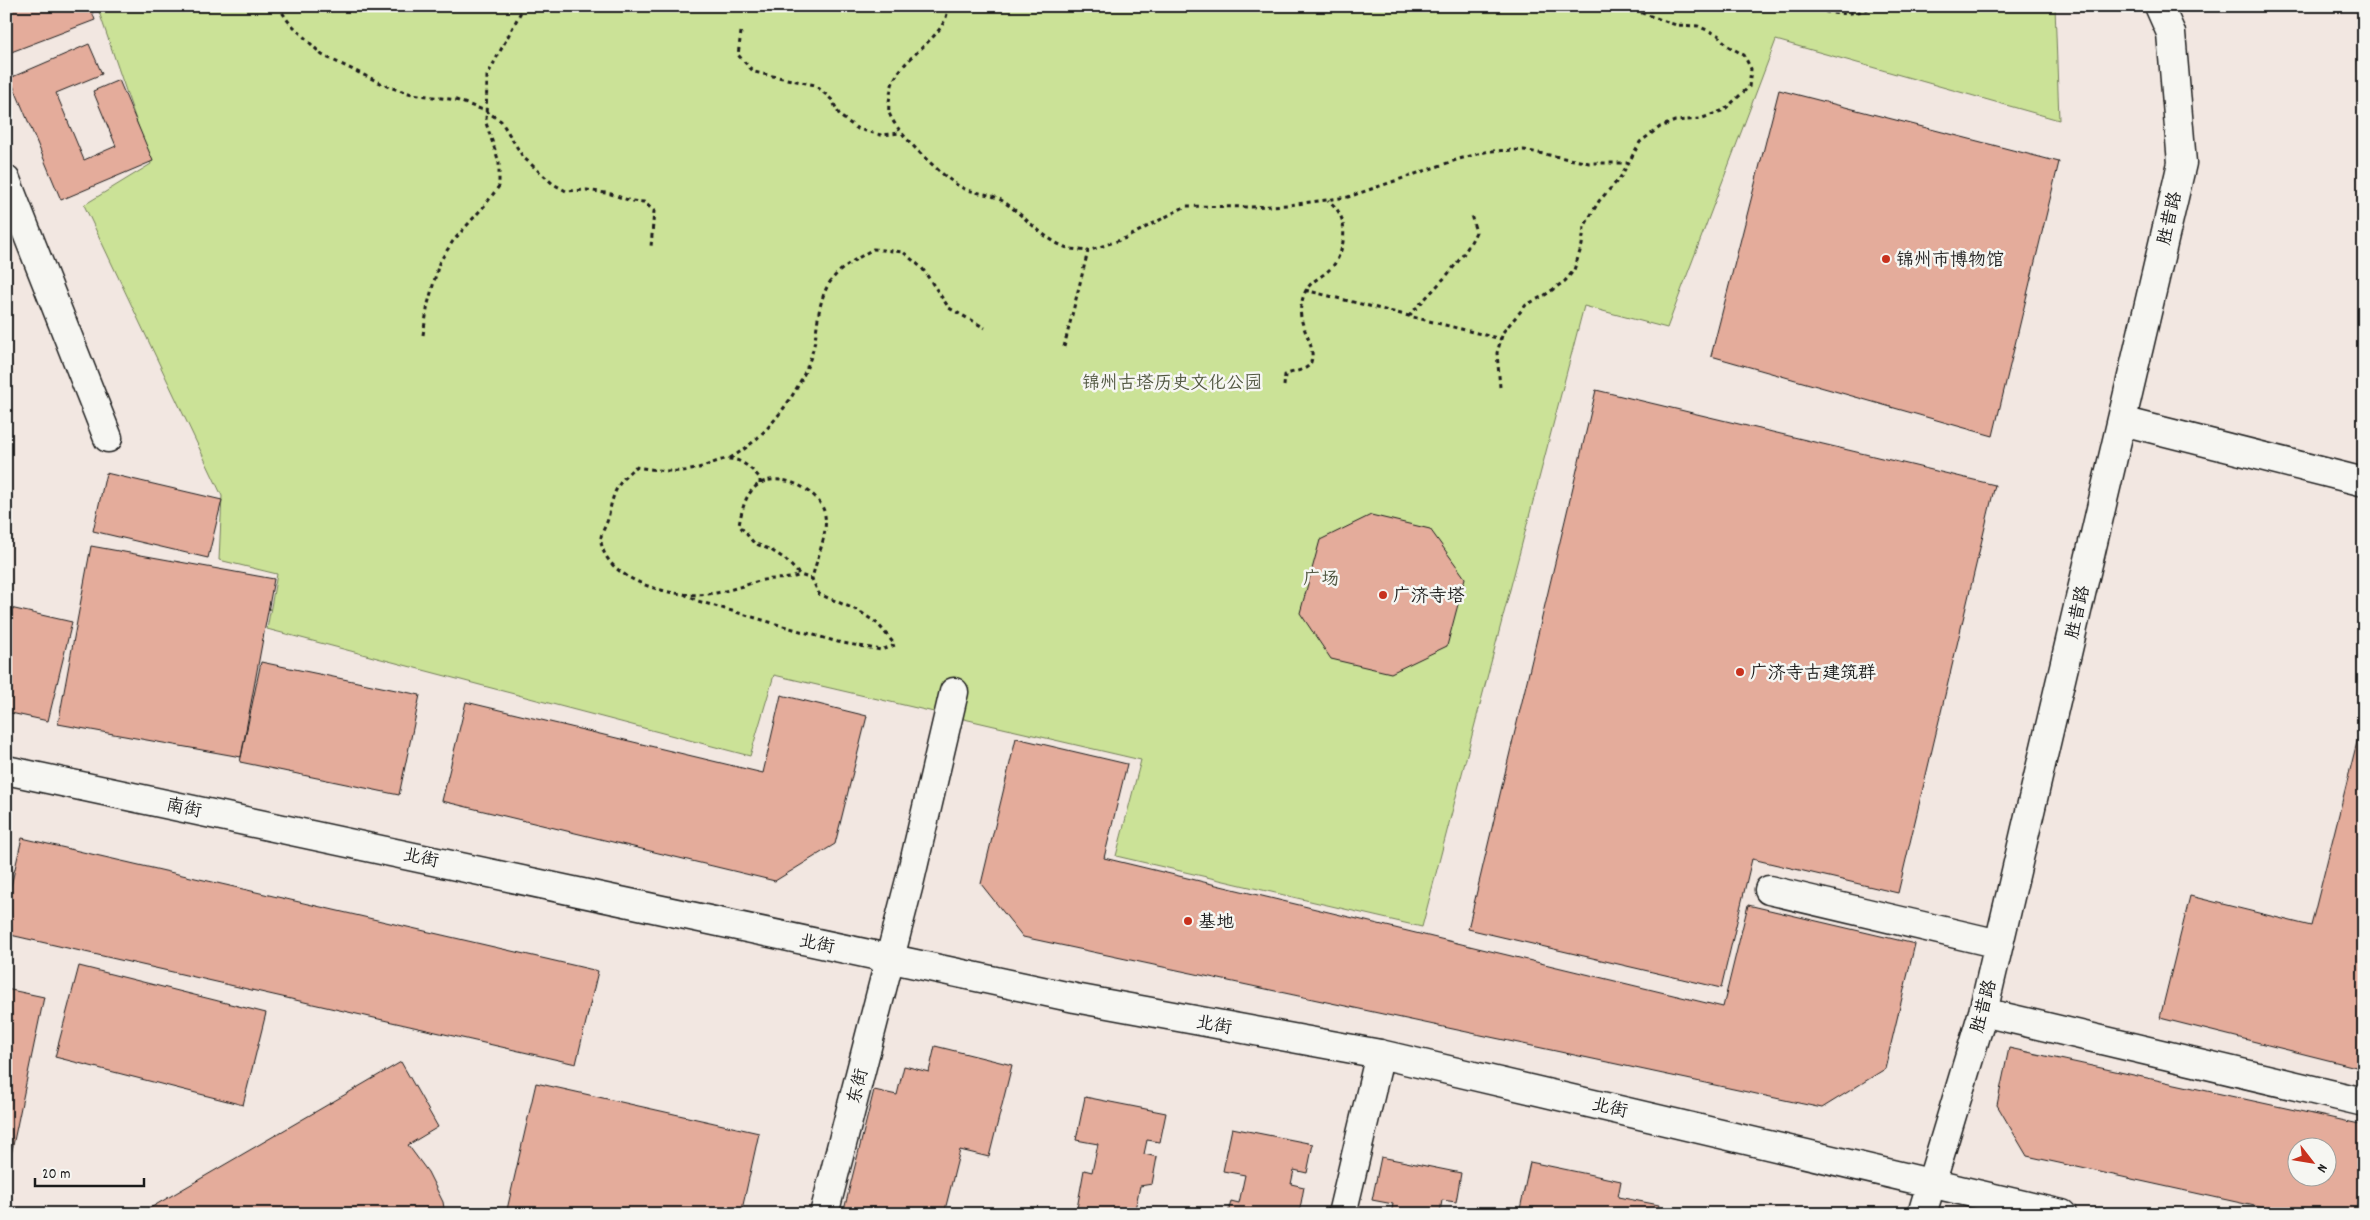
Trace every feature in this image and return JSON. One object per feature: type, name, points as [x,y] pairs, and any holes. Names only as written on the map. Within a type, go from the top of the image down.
[{"type":"street","name":"胜昔路","points":[[1922,1214],[1930,1181],[1983,1012],[2182,164],[2171,33],[2159,6]]},
{"type":"street","points":[[6,180],[108,438]]},
{"type":"street","points":[[2122,421],[2364,482]]},
{"type":"street","name":"东街","points":[[824,1214],[890,959],[954,692]]},
{"type":"street","name":"南街","points":[[6,770],[362,844]]},
{"type":"street","name":"北街","points":[[362,844],[1075,998],[1380,1054],[1930,1181],[2062,1214]]},
{"type":"street","points":[[1769,890],[1999,944]]},
{"type":"street","points":[[1983,1012],[2364,1102]]},
{"type":"street","points":[[1342,1214],[1380,1054]]},
{"type":"path","points":[[278,6],[288,21],[322,55],[389,86],[412,94],[456,100],[486,110],[501,122],[523,157],[552,184],[566,191],[599,191],[631,201],[644,202],[654,211],[650,246]]},
{"type":"path","points":[[423,335],[428,304],[439,263],[453,241],[486,204],[499,186],[499,162],[486,123],[487,76],[524,6]]},
{"type":"path","points":[[948,6],[941,28],[902,67],[892,87],[889,112],[901,133],[940,172],[958,186],[999,198],[1028,219],[1041,233],[1065,247],[1088,251],[1126,238],[1186,206],[1251,207],[1328,200],[1348,196],[1489,151],[1524,150],[1589,164],[1627,163]]},
{"type":"path","points":[[1500,387],[1497,353],[1504,332],[1526,306],[1564,281],[1574,270],[1582,245],[1584,227],[1599,201],[1620,178],[1640,142],[1660,127],[1675,121],[1700,119],[1724,110],[1749,87],[1751,69],[1744,55],[1728,46],[1718,35],[1698,26],[1676,25],[1642,13],[1630,6]]},
{"type":"path","points":[[1810,6],[1825,13],[1836,14],[1852,13],[1880,6]]},
{"type":"path","points":[[1889,6],[1901,10],[1908,6]]},
{"type":"path","points":[[741,32],[738,55],[754,72],[815,85],[832,100],[840,116],[858,129],[881,136],[901,133]]},
{"type":"path","points":[[1284,386],[1285,375],[1307,368],[1311,362],[1311,348],[1300,314],[1305,290],[1333,266],[1342,248],[1343,225],[1340,215],[1328,200]]},
{"type":"path","points":[[1409,316],[1438,287],[1468,249],[1476,232],[1471,215]]},
{"type":"path","points":[[812,579],[800,575],[785,560],[754,543],[739,525],[742,509],[749,494],[760,484],[774,480],[793,483],[812,493],[824,511],[825,528],[812,579],[819,594],[859,611],[878,624],[895,645],[880,650],[830,640],[698,601],[684,594],[643,584],[613,568],[605,555],[601,540],[613,494],[622,479],[635,467],[683,471],[729,458],[743,451],[760,437],[802,377],[815,341],[822,300],[832,278],[873,249],[903,252],[922,268],[948,308],[985,328]]},
{"type":"path","points":[[1064,347],[1088,251]]},
{"type":"path","points":[[1305,290],[1501,339]]},
{"type":"path","points":[[729,458],[748,464],[760,478],[760,484]]},
{"type":"path","points":[[684,594],[708,594],[761,580],[780,580],[800,575]]},
{"type":"green space","name":"锦州古塔历史文化公园","points":[[97,6],[2055,6],[2059,120],[1776,40],[1667,328],[1584,306],[1422,927],[1116,856],[1141,760],[774,675],[750,756],[267,629],[277,574],[219,560],[222,496],[84,205],[151,164]]},
{"type":"building","points":[[6,6],[90,6],[95,20],[6,54]]},
{"type":"building","points":[[89,44],[102,74],[56,93],[84,160],[116,146],[93,91],[119,80],[153,161],[61,200],[10,78]]},
{"type":"building","name":"锦州市博物馆","points":[[1779,90],[2059,162],[1993,436],[1711,356]]},
{"type":"building","name":"广济寺古建筑群","points":[[1596,390],[1995,485],[1898,893],[1752,859],[1721,988],[1468,929]]},
{"type":"building","points":[[106,473],[222,500],[208,558],[93,531]]},
{"type":"building","name":"广济寺塔","points":[[1371,515],[1430,529],[1465,578],[1447,646],[1391,673],[1331,659],[1300,613],[1320,540]]},
{"type":"building","points":[[91,546],[274,579],[241,757],[58,724]]},
{"type":"building","points":[[6,607],[72,622],[48,721],[6,712]]},
{"type":"building","points":[[261,662],[420,695],[399,795],[240,762]]},
{"type":"building","points":[[781,695],[867,716],[835,844],[775,881],[442,801],[466,702],[763,773]]},
{"type":"building","points":[[2364,714],[2364,1069],[2160,1018],[2190,896],[2311,926]]},
{"type":"building","name":"基地","points":[[1016,738],[1127,764],[1104,858],[1723,1007],[1748,905],[1915,944],[1885,1069],[1822,1108],[1023,937],[981,884]]},
{"type":"building","points":[[22,838],[598,971],[576,1064],[6,934],[6,908]]},
{"type":"building","points":[[79,966],[266,1013],[243,1105],[55,1057]]},
{"type":"building","points":[[6,989],[44,997],[6,1179]]},
{"type":"building","points":[[935,1046],[1012,1065],[989,1157],[960,1150],[944,1214],[843,1214],[874,1090],[897,1095],[904,1066],[929,1072]]},
{"type":"building","points":[[2009,1048],[2364,1125],[2364,1214],[2291,1214],[2027,1156],[1997,1105]]},
{"type":"building","points":[[401,1062],[438,1127],[408,1145],[428,1172],[443,1202],[445,1214],[140,1214]]},
{"type":"building","points":[[536,1083],[759,1133],[741,1214],[506,1214]]},
{"type":"building","points":[[1085,1097],[1166,1113],[1160,1142],[1147,1140],[1144,1154],[1157,1157],[1152,1184],[1140,1186],[1134,1214],[1076,1214],[1084,1170],[1092,1172],[1098,1144],[1076,1140]]},
{"type":"building","points":[[1232,1128],[1313,1144],[1307,1173],[1294,1170],[1291,1184],[1304,1187],[1299,1214],[1228,1214],[1231,1201],[1239,1203],[1245,1175],[1223,1171]]},
{"type":"building","points":[[1381,1157],[1461,1173],[1456,1202],[1442,1200],[1440,1213],[1442,1214],[1391,1214],[1393,1204],[1372,1200]]},
{"type":"building","points":[[1530,1162],[1621,1181],[1618,1197],[1659,1205],[1657,1214],[1519,1214]]},
{"type":"building","points":[[1671,1211],[1686,1214],[1671,1214]]},
{"type":"place","name":"锦州市博物馆","points":[[1886,259]]},
{"type":"place","name":"广济寺塔","points":[[1383,595]]},
{"type":"place","name":"广济寺古建筑群","points":[[1740,672]]},
{"type":"place","name":"基地","points":[[1188,921]]},
{"type":"park label","name":"广场","points":[[1321,578]]}]
